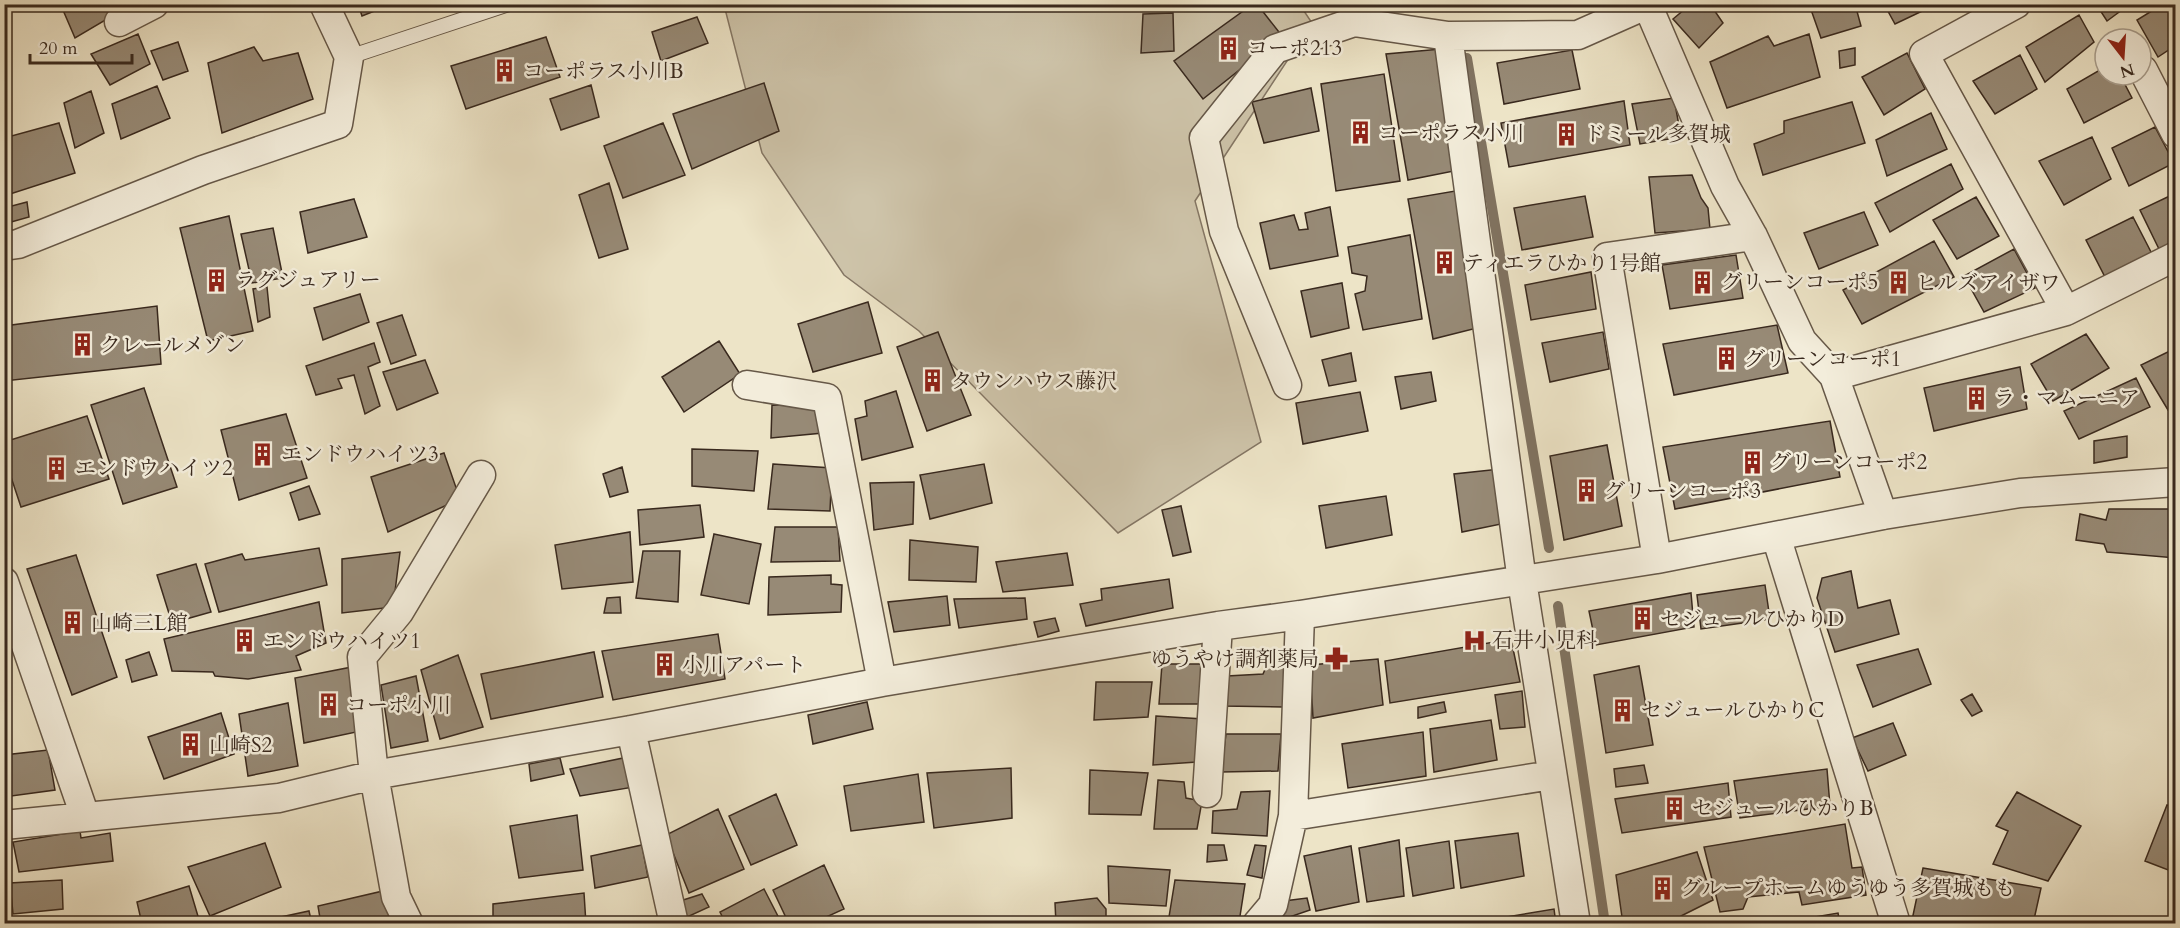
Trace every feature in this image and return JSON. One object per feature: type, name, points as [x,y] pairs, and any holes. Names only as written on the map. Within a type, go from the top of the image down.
[{"type":"street","points":[[119,22],[154,4]]},
{"type":"street","points":[[4,246],[18,244],[203,170],[338,124],[349,57],[324,4]]},
{"type":"street","points":[[2016,4],[1924,54],[2066,311]]},
{"type":"street","points":[[1287,385],[1224,231],[1204,138],[1275,49],[1354,22],[1448,36],[1578,35],[1648,5],[1725,186],[1753,236],[1802,341],[1834,376],[1883,515]]},
{"type":"street","points":[[1448,36],[1522,581],[1575,924]]},
{"type":"street","points":[[2151,87],[2175,134]]},
{"type":"street","points":[[1657,559],[1607,257],[1753,236]]},
{"type":"street","points":[[1834,376],[2066,311],[2175,256]]},
{"type":"street","points":[[747,385],[827,398],[882,682]]},
{"type":"street","points":[[409,924],[396,897],[374,775],[362,657],[399,612],[481,475]]},
{"type":"street","points":[[4,825],[279,798],[374,775],[631,730],[882,682],[1218,626],[1657,559],[1883,515],[2020,494],[2175,482]]},
{"type":"street","points":[[1776,536],[1896,924]]},
{"type":"street","points":[[4,582],[85,816]]},
{"type":"street","points":[[1257,924],[1273,905],[1293,816],[1300,615]]},
{"type":"street","points":[[1207,793],[1218,626]]},
{"type":"street","points":[[631,730],[674,924]]},
{"type":"street","points":[[1293,816],[1552,775]]},
{"type":"lane","points":[[349,57],[509,4]]},
{"type":"shaded area","points":[[724,5],[1300,5],[1312,23],[1195,201],[1261,442],[1118,533],[919,331],[844,275],[762,153]]},
{"type":"building","points":[[75,4],[115,4],[119,12],[75,38],[63,10]]},
{"type":"building","points":[[358,4],[392,4],[362,16]]},
{"type":"building","name":"コーポ213","points":[[1253,4],[1257,4],[1282,36],[1203,99],[1174,61]]},
{"type":"building","points":[[1691,4],[1710,4],[1723,23],[1699,48],[1673,19]]},
{"type":"building","points":[[1809,4],[1855,4],[1861,26],[1821,38]]},
{"type":"building","points":[[1884,4],[1937,4],[1895,24]]},
{"type":"building","points":[[2096,4],[2130,4],[2107,21]]},
{"type":"building","points":[[2163,4],[2176,4],[2176,45],[2158,57],[2153,48],[2153,27],[2141,27],[2137,20]]},
{"type":"building","points":[[1173,13],[1174,51],[1141,53],[1143,14]]},
{"type":"building","points":[[2079,15],[2093,40],[2093,43],[2045,82],[2026,47]]},
{"type":"building","points":[[697,17],[708,43],[661,61],[652,32]]},
{"type":"building","points":[[138,34],[150,64],[110,85],[91,54]]},
{"type":"building","points":[[1809,34],[1820,77],[1727,108],[1710,62],[1768,36],[1774,46]]},
{"type":"building","name":"コーポラス小川B","points":[[546,37],[560,77],[466,109],[451,66]]},
{"type":"building","points":[[178,42],[188,71],[163,80],[151,51]]},
{"type":"building","points":[[254,47],[263,61],[298,53],[313,99],[222,133],[208,63]]},
{"type":"building","points":[[1855,48],[1855,65],[1840,68],[1839,51]]},
{"type":"building","points":[[1441,49],[1459,170],[1408,180],[1386,54]]},
{"type":"building","points":[[1572,50],[1580,89],[1504,104],[1497,63]]},
{"type":"building","points":[[1907,53],[1925,89],[1884,115],[1862,77]]},
{"type":"building","points":[[2020,55],[2037,89],[1995,114],[1973,81]]},
{"type":"building","name":"コーポラス小川","points":[[1384,74],[1400,181],[1336,191],[1321,84]]},
{"type":"building","points":[[2093,74],[2093,87],[2126,87],[2132,98],[2084,123],[2067,89]]},
{"type":"building","points":[[764,83],[779,131],[692,169],[673,114]]},
{"type":"building","points":[[591,85],[599,117],[561,130],[550,99]]},
{"type":"building","points":[[157,86],[170,118],[121,139],[112,104]]},
{"type":"building","points":[[1311,88],[1319,131],[1264,143],[1252,102]]},
{"type":"building","points":[[91,91],[104,133],[75,148],[64,103]]},
{"type":"building","points":[[1674,98],[1681,137],[1640,144],[1632,104]]},
{"type":"building","name":"ドミール多賀城","points":[[1624,101],[1630,145],[1509,167],[1501,123]]},
{"type":"building","points":[[1852,102],[1865,143],[1763,175],[1754,144],[1784,133],[1784,121]]},
{"type":"building","points":[[1931,113],[1947,149],[1887,176],[1876,140]]},
{"type":"building","points":[[59,123],[75,173],[4,196],[4,138]]},
{"type":"building","points":[[663,123],[685,175],[623,198],[604,146]]},
{"type":"building","points":[[2155,127],[2174,163],[2129,186],[2112,148]]},
{"type":"building","points":[[2092,137],[2111,179],[2064,205],[2039,161]]},
{"type":"building","points":[[1951,164],[1963,189],[1890,232],[1875,203]]},
{"type":"building","points":[[1692,175],[1701,198],[1708,208],[1710,229],[1655,233],[1649,177]]},
{"type":"building","points":[[609,183],[628,249],[599,258],[579,195]]},
{"type":"building","name":"ティエラひかり1号館","points":[[1461,190],[1481,327],[1433,339],[1408,199]]},
{"type":"building","points":[[2176,193],[2176,241],[2159,249],[2140,210]]},
{"type":"building","points":[[1585,196],[1593,237],[1522,250],[1514,208]]},
{"type":"building","points":[[1976,197],[1999,236],[1957,259],[1933,220]]},
{"type":"building","points":[[354,199],[367,237],[308,253],[300,212]]},
{"type":"building","points":[[27,202],[29,217],[4,224],[4,208]]},
{"type":"building","points":[[1330,207],[1338,256],[1270,269],[1260,223],[1294,215],[1299,230],[1308,229],[1305,213]]},
{"type":"building","points":[[1864,212],[1878,245],[1819,269],[1804,233]]},
{"type":"building","name":"ラグジュアリー","points":[[229,216],[253,331],[208,341],[180,228]]},
{"type":"building","points":[[2133,217],[2152,254],[2105,277],[2086,240]]},
{"type":"building","points":[[273,228],[283,278],[252,283],[241,234]]},
{"type":"building","points":[[1410,235],[1422,319],[1363,330],[1355,294],[1365,291],[1367,276],[1352,273],[1348,247]]},
{"type":"building","name":"ヒルズアイザワ","points":[[1934,241],[1954,277],[1862,324],[1843,290]]},
{"type":"building","points":[[2014,249],[2035,288],[1984,312],[1964,276]]},
{"type":"building","name":"グリーンコーポ5","points":[[1736,255],[1743,298],[1670,309],[1662,265]]},
{"type":"building","points":[[1591,272],[1596,309],[1531,320],[1525,285]]},
{"type":"building","points":[[1342,283],[1349,328],[1311,337],[1301,291]]},
{"type":"building","points":[[267,287],[270,317],[258,322],[253,289]]},
{"type":"building","points":[[360,294],[369,322],[323,340],[314,308]]},
{"type":"building","points":[[868,302],[882,353],[813,372],[798,324]]},
{"type":"building","name":"クレールメゾン","points":[[157,306],[161,364],[4,381],[4,326]]},
{"type":"building","points":[[402,315],[416,355],[391,364],[377,323]]},
{"type":"building","name":"グリーンコーポ1","points":[[1777,325],[1788,373],[1674,395],[1663,344]]},
{"type":"building","name":"タウンハウス藤沢","points":[[938,332],[971,415],[927,431],[897,347]]},
{"type":"building","points":[[1603,332],[1609,369],[1550,382],[1542,343]]},
{"type":"building","points":[[2086,334],[2109,368],[2053,401],[2031,364]]},
{"type":"building","points":[[719,341],[740,374],[684,412],[662,377]]},
{"type":"building","points":[[374,343],[380,362],[368,367],[380,406],[365,414],[354,375],[338,379],[342,388],[316,395],[306,366]]},
{"type":"building","points":[[2176,348],[2176,406],[2168,410],[2141,365]]},
{"type":"building","points":[[1351,353],[1356,381],[1329,386],[1322,360]]},
{"type":"building","points":[[425,360],[438,393],[397,410],[383,372]]},
{"type":"building","name":"ラ・マムーニア","points":[[2020,367],[2027,409],[1934,431],[1924,388]]},
{"type":"building","points":[[1431,372],[1436,401],[1401,409],[1395,377]]},
{"type":"building","points":[[2136,378],[2150,407],[2079,439],[2064,411]]},
{"type":"building","points":[[144,388],[177,487],[123,504],[91,405]]},
{"type":"building","points":[[896,391],[913,447],[862,460],[855,419],[867,416],[865,401]]},
{"type":"building","points":[[1360,392],[1368,431],[1303,444],[1296,403]]},
{"type":"building","points":[[772,405],[820,406],[823,433],[771,438]]},
{"type":"building","name":"エンドウハイツ3","points":[[286,414],[307,478],[239,500],[221,430]]},
{"type":"building","name":"エンドウハイツ2","points":[[87,416],[109,479],[21,507],[4,456],[4,442]]},
{"type":"building","name":"グリーンコーポ2","points":[[1830,421],[1840,477],[1675,509],[1663,447]]},
{"type":"building","points":[[2127,436],[2127,457],[2094,463],[2094,441]]},
{"type":"building","name":"グリーンコーポ3","points":[[1607,445],[1622,526],[1564,540],[1550,456]]},
{"type":"building","points":[[692,449],[758,451],[754,491],[692,486]]},
{"type":"building","points":[[444,453],[460,499],[388,532],[371,477]]},
{"type":"building","points":[[773,464],[832,468],[830,511],[768,509]]},
{"type":"building","points":[[984,464],[992,503],[930,519],[920,475]]},
{"type":"building","points":[[622,467],[628,492],[610,497],[603,474]]},
{"type":"building","points":[[1500,469],[1506,523],[1462,532],[1454,474]]},
{"type":"building","points":[[914,482],[913,524],[874,530],[870,483]]},
{"type":"building","points":[[309,486],[320,514],[299,520],[290,493]]},
{"type":"building","points":[[1386,496],[1392,535],[1326,548],[1319,506]]},
{"type":"building","points":[[700,505],[704,537],[640,545],[638,510]]},
{"type":"building","points":[[1181,506],[1191,552],[1173,556],[1162,510]]},
{"type":"building","points":[[2109,509],[2176,509],[2176,558],[2107,552],[2104,544],[2076,540],[2080,514],[2106,520]]},
{"type":"building","points":[[775,527],[838,527],[840,561],[771,562]]},
{"type":"building","points":[[630,532],[633,582],[562,589],[555,545]]},
{"type":"building","points":[[714,534],[761,544],[749,604],[701,595]]},
{"type":"building","points":[[910,540],[978,547],[976,582],[909,580]]},
{"type":"building","points":[[319,548],[327,585],[219,612],[205,564],[242,554],[245,560]]},
{"type":"building","points":[[643,551],[680,551],[678,602],[636,598]]},
{"type":"building","points":[[400,552],[393,607],[342,613],[342,559]]},
{"type":"building","points":[[1067,553],[1073,585],[1003,592],[996,562]]},
{"type":"building","name":"山崎三L館","points":[[76,555],[117,677],[72,695],[27,569]]},
{"type":"building","points":[[196,564],[211,612],[172,623],[157,575]]},
{"type":"building","points":[[1851,571],[1858,608],[1890,600],[1899,634],[1835,652],[1817,598],[1822,578]]},
{"type":"building","points":[[831,575],[831,584],[842,585],[841,612],[768,615],[769,577]]},
{"type":"building","points":[[1169,579],[1173,608],[1086,626],[1080,604],[1102,600],[1101,589]]},
{"type":"building","points":[[1765,585],[1770,619],[1701,629],[1697,595]]},
{"type":"building","name":"セジュールひかりD","points":[[1691,593],[1694,627],[1596,645],[1589,611]]},
{"type":"building","points":[[947,596],[950,625],[894,632],[888,602]]},
{"type":"building","points":[[620,597],[621,613],[604,613],[607,598]]},
{"type":"building","points":[[1025,598],[1027,619],[959,628],[954,599]]},
{"type":"building","name":"エンドウハイツ1","points":[[319,602],[326,643],[296,656],[301,670],[248,679],[215,676],[213,672],[172,671],[164,639]]},
{"type":"building","points":[[1055,618],[1059,631],[1038,637],[1034,622]]},
{"type":"building","name":"小川アパート","points":[[718,634],[725,679],[613,700],[602,651]]},
{"type":"building","points":[[1511,639],[1520,682],[1390,703],[1385,661]]},
{"type":"building","points":[[1918,649],[1931,684],[1873,707],[1857,665]]},
{"type":"building","points":[[149,652],[157,675],[132,682],[126,660]]},
{"type":"building","points":[[594,652],[603,697],[491,719],[481,674]]},
{"type":"building","points":[[458,655],[483,727],[440,739],[421,670]]},
{"type":"building","points":[[1378,659],[1383,705],[1313,718],[1310,665]]},
{"type":"building","points":[[1162,664],[1208,664],[1203,704],[1159,704]]},
{"type":"building","points":[[1267,665],[1288,667],[1283,707],[1222,706],[1227,676],[1263,674]]},
{"type":"building","name":"セジュールひかりC","points":[[1639,666],[1653,745],[1606,753],[1594,675]]},
{"type":"building","name":"コーポ小川","points":[[352,667],[361,731],[304,743],[295,678]]},
{"type":"building","points":[[416,676],[428,741],[391,748],[381,685]]},
{"type":"building","points":[[1096,682],[1152,682],[1148,717],[1094,720]]},
{"type":"building","points":[[1522,691],[1525,727],[1500,729],[1495,695]]},
{"type":"building","points":[[1972,694],[1982,711],[1972,716],[1961,700]]},
{"type":"building","points":[[867,702],[873,729],[813,744],[808,715]]},
{"type":"building","points":[[1444,702],[1446,712],[1418,718],[1418,707]]},
{"type":"building","points":[[288,703],[298,766],[248,776],[239,714]]},
{"type":"building","name":"山崎S2","points":[[221,713],[234,754],[164,779],[148,737]]},
{"type":"building","points":[[1156,716],[1203,719],[1197,762],[1153,765]]},
{"type":"building","points":[[1491,720],[1497,760],[1434,772],[1430,729]]},
{"type":"building","points":[[1893,723],[1906,755],[1868,771],[1852,738]]},
{"type":"building","points":[[1423,732],[1426,776],[1348,788],[1342,744]]},
{"type":"building","points":[[1226,734],[1281,734],[1278,771],[1221,772]]},
{"type":"building","points":[[48,750],[55,790],[4,797],[4,755]]},
{"type":"building","points":[[628,757],[634,787],[580,796],[570,769]]},
{"type":"building","points":[[560,758],[564,774],[531,781],[529,764]]},
{"type":"building","points":[[1644,765],[1648,783],[1616,787],[1614,769]]},
{"type":"building","points":[[1011,768],[1012,818],[934,828],[927,773]]},
{"type":"building","points":[[1827,769],[1830,806],[1740,818],[1734,781]]},
{"type":"building","points":[[1090,770],[1148,773],[1141,815],[1089,814]]},
{"type":"building","points":[[918,774],[924,822],[851,831],[844,786]]},
{"type":"building","points":[[1158,780],[1184,782],[1186,798],[1202,801],[1197,829],[1154,829]]},
{"type":"building","name":"セジュールひかりB","points":[[1728,783],[1731,817],[1622,833],[1615,799]]},
{"type":"building","points":[[1270,791],[1267,836],[1212,833],[1213,811],[1237,809],[1241,792]]},
{"type":"building","points":[[2017,792],[2081,826],[2048,881],[1993,864],[2008,831],[1996,826]]},
{"type":"building","points":[[776,794],[797,845],[751,865],[729,816]]},
{"type":"building","points":[[2167,805],[2176,808],[2176,873],[2145,861]]},
{"type":"building","points":[[718,809],[744,869],[689,893],[666,835]]},
{"type":"building","points":[[577,815],[583,870],[519,878],[510,826]]},
{"type":"building","points":[[1845,824],[1852,868],[1862,867],[1866,895],[1802,905],[1799,892],[1748,897],[1743,909],[1720,912],[1704,847]]},
{"type":"building","points":[[80,831],[81,838],[110,833],[113,861],[19,872],[13,842]]},
{"type":"building","points":[[1518,833],[1524,876],[1461,888],[1455,841]]},
{"type":"building","points":[[1399,840],[1404,896],[1367,902],[1359,848]]},
{"type":"building","points":[[1449,841],[1454,888],[1413,896],[1406,848]]},
{"type":"building","points":[[265,843],[281,887],[210,916],[188,867]]},
{"type":"building","points":[[642,845],[648,877],[595,888],[591,856]]},
{"type":"building","points":[[1208,845],[1224,845],[1227,860],[1207,862]]},
{"type":"building","points":[[1255,845],[1266,846],[1262,878],[1247,875]]},
{"type":"building","points":[[1351,846],[1359,902],[1316,911],[1304,856]]},
{"type":"building","name":"グループホームゆうゆう多賀城もも","points":[[1697,852],[1713,900],[1681,916],[1682,924],[1623,924],[1616,875]]},
{"type":"building","points":[[824,865],[844,909],[811,924],[789,924],[773,890]]},
{"type":"building","points":[[1108,866],[1170,870],[1166,906],[1109,903]]},
{"type":"building","points":[[1923,868],[2041,888],[2033,924],[1940,924],[1912,920]]},
{"type":"building","points":[[62,880],[63,909],[13,914],[10,883]]},
{"type":"building","points":[[1175,880],[1245,884],[1240,916],[1169,917]]},
{"type":"building","points":[[189,886],[200,923],[142,924],[137,902]]},
{"type":"building","points":[[764,889],[782,924],[726,924],[720,912]]},
{"type":"building","points":[[383,891],[393,924],[321,924],[318,906]]},
{"type":"building","points":[[584,893],[586,924],[493,924],[493,904]]},
{"type":"building","points":[[702,894],[709,907],[685,918],[680,901]]},
{"type":"building","points":[[1097,898],[1106,909],[1106,924],[1056,924],[1055,903]]},
{"type":"building","points":[[1307,898],[1310,910],[1281,920],[1284,901]]},
{"type":"building","points":[[1554,909],[1556,924],[1501,924],[1500,918]]},
{"type":"building","points":[[309,911],[312,924],[248,924]]},
{"type":"building","points":[[1838,913],[1840,924],[1774,924]]},
{"type":"building","points":[[1338,919],[1338,924],[1315,924]]},
{"type":"waterway","points":[[1467,58],[1549,548]]},
{"type":"waterway","points":[[1558,606],[1605,924]]},
{"type":"place","name":"コーポ213","points":[[1229,48]]},
{"type":"place","name":"コーポラス小川B","points":[[505,71]]},
{"type":"place","name":"コーポラス小川","points":[[1360,133]]},
{"type":"place","name":"ドミール多賀城","points":[[1566,134]]},
{"type":"place","name":"ティエラひかり1号館","points":[[1445,263]]},
{"type":"place","name":"ラグジュアリー","points":[[217,280]]},
{"type":"place","name":"グリーンコーポ5","points":[[1703,282]]},
{"type":"place","name":"ヒルズアイザワ","points":[[1898,283]]},
{"type":"place","name":"クレールメゾン","points":[[82,345]]},
{"type":"place","name":"グリーンコーポ1","points":[[1726,359]]},
{"type":"place","name":"タウンハウス藤沢","points":[[933,381]]},
{"type":"place","name":"ラ・マムーニア","points":[[1976,398]]},
{"type":"place","name":"エンドウハイツ3","points":[[263,454]]},
{"type":"place","name":"グリーンコーポ2","points":[[1752,462]]},
{"type":"place","name":"エンドウハイツ2","points":[[57,468]]},
{"type":"place","name":"グリーンコーポ3","points":[[1586,491]]},
{"type":"place","name":"セジュールひかりD","points":[[1642,619]]},
{"type":"place","name":"山崎三L館","points":[[73,623]]},
{"type":"place","name":"石井小児科","points":[[1474,640]]},
{"type":"place","name":"エンドウハイツ1","points":[[245,641]]},
{"type":"place","name":"ゆうやけ調剤薬局","points":[[1337,659]]},
{"type":"place","name":"小川アパート","points":[[664,665]]},
{"type":"place","name":"コーポ小川","points":[[328,705]]},
{"type":"place","name":"セジュールひかりC","points":[[1623,710]]},
{"type":"place","name":"山崎S2","points":[[191,745]]},
{"type":"place","name":"セジュールひかりB","points":[[1674,808]]},
{"type":"place","name":"グループホームゆうゆう多賀城もも","points":[[1663,888]]}]
